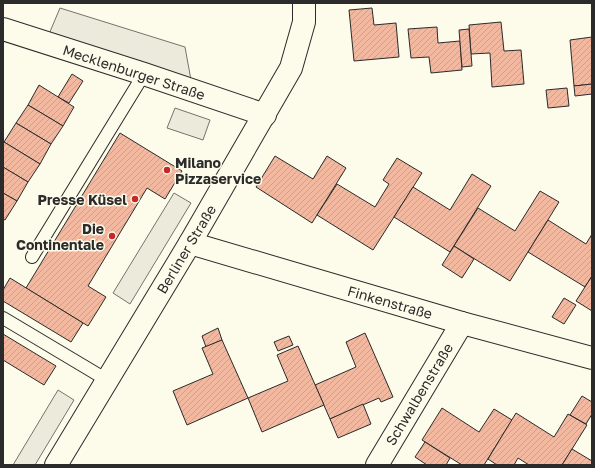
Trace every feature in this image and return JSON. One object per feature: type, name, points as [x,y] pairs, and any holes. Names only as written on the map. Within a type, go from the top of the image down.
[{"type":"street","name":"Berliner Straße","points":[[56,465],[190,243],[265,116],[291,68],[304,22],[304,3]]},
{"type":"street","name":"Mecklenburger Straße","points":[[3,29],[144,74],[265,116]]},
{"type":"street","name":"Finkenstraße","points":[[190,243],[462,324],[592,358]]},
{"type":"street","name":"Schwalbenstraße","points":[[377,465],[462,324]]},
{"type":"lane","points":[[32,257],[144,74]]},
{"type":"lane","points":[[3,318],[107,380]]},
{"type":"shaded area","points":[[60,8],[185,47],[191,80],[49,34]]},
{"type":"shaded area","points":[[175,108],[210,120],[203,140],[167,128]]},
{"type":"shaded area","points":[[174,193],[191,203],[130,304],[113,293]]},
{"type":"shaded area","points":[[58,390],[74,400],[35,465],[13,465]]},
{"type":"building","points":[[372,8],[374,25],[396,23],[399,57],[354,61],[349,10]]},
{"type":"building","points":[[501,22],[504,51],[521,50],[524,84],[492,87],[490,53],[471,54],[469,25]]},
{"type":"building","points":[[437,27],[438,43],[460,41],[462,70],[431,73],[429,57],[411,58],[408,29]]},
{"type":"building","points":[[469,29],[472,66],[462,67],[459,30]]},
{"type":"building","points":[[592,37],[592,84],[574,86],[570,40]]},
{"type":"building","points":[[72,74],[83,81],[69,103],[58,97]]},
{"type":"building","points":[[592,84],[592,94],[575,96],[574,86]]},
{"type":"building","points":[[39,85],[74,107],[63,126],[28,105]]},
{"type":"building","points":[[567,88],[569,106],[548,108],[546,90]]},
{"type":"building","points":[[28,105],[63,126],[51,144],[16,123]]},
{"type":"building","points":[[16,123],[51,144],[40,164],[4,142]]},
{"type":"building","points":[[120,133],[182,171],[165,199],[147,188],[88,286],[106,297],[88,326],[26,288]]},
{"type":"building","points":[[4,142],[40,164],[28,182],[3,167]]},
{"type":"building","points":[[275,156],[313,179],[327,156],[346,168],[312,223],[256,187]]},
{"type":"building","points":[[397,158],[422,173],[373,250],[317,215],[337,184],[375,207],[389,184],[383,180]]},
{"type":"building","points":[[3,167],[28,182],[17,201],[3,193]]},
{"type":"building","points":[[472,174],[491,186],[450,252],[394,217],[413,187],[450,210]]},
{"type":"building","points":[[540,191],[559,202],[510,281],[454,246],[478,208],[515,231]]},
{"type":"building","points":[[3,193],[17,201],[5,220],[3,219]]},
{"type":"building","points":[[548,220],[586,244],[592,234],[592,276],[585,287],[528,252]]},
{"type":"building","points":[[454,246],[474,259],[462,278],[442,265]]},
{"type":"building","points":[[592,276],[592,311],[576,301]]},
{"type":"building","points":[[10,278],[83,323],[71,342],[3,301],[3,290]]},
{"type":"building","points":[[564,298],[576,305],[564,324],[552,317]]},
{"type":"building","points":[[218,328],[222,340],[206,347],[202,336]]},
{"type":"building","points":[[365,333],[393,397],[381,402],[379,398],[330,419],[315,385],[356,367],[346,342]]},
{"type":"building","points":[[3,334],[56,366],[44,385],[3,360]]},
{"type":"building","points":[[289,336],[293,345],[278,351],[274,342]]},
{"type":"building","points":[[222,340],[248,398],[187,425],[173,391],[213,374],[202,348]]},
{"type":"building","points":[[298,346],[324,405],[262,432],[248,398],[288,381],[277,355]]},
{"type":"building","points":[[582,396],[592,402],[592,414],[586,424],[570,415]]},
{"type":"building","points":[[363,404],[371,424],[338,438],[330,419]]},
{"type":"building","points":[[442,408],[479,432],[494,409],[512,420],[484,465],[462,465],[422,440]]},
{"type":"building","points":[[516,413],[554,437],[568,414],[587,425],[562,465],[529,465],[518,458],[514,465],[497,465],[488,459]]},
{"type":"building","points":[[425,442],[450,458],[446,465],[427,465],[415,457]]},
{"type":"building","points":[[572,449],[592,461],[592,465],[562,465]]},
{"type":"place","name":"Milano Pizzaservice","points":[[167,170]]},
{"type":"place","name":"Presse Küsel","points":[[135,199]]},
{"type":"place","name":"Die Continentale","points":[[112,236]]}]
